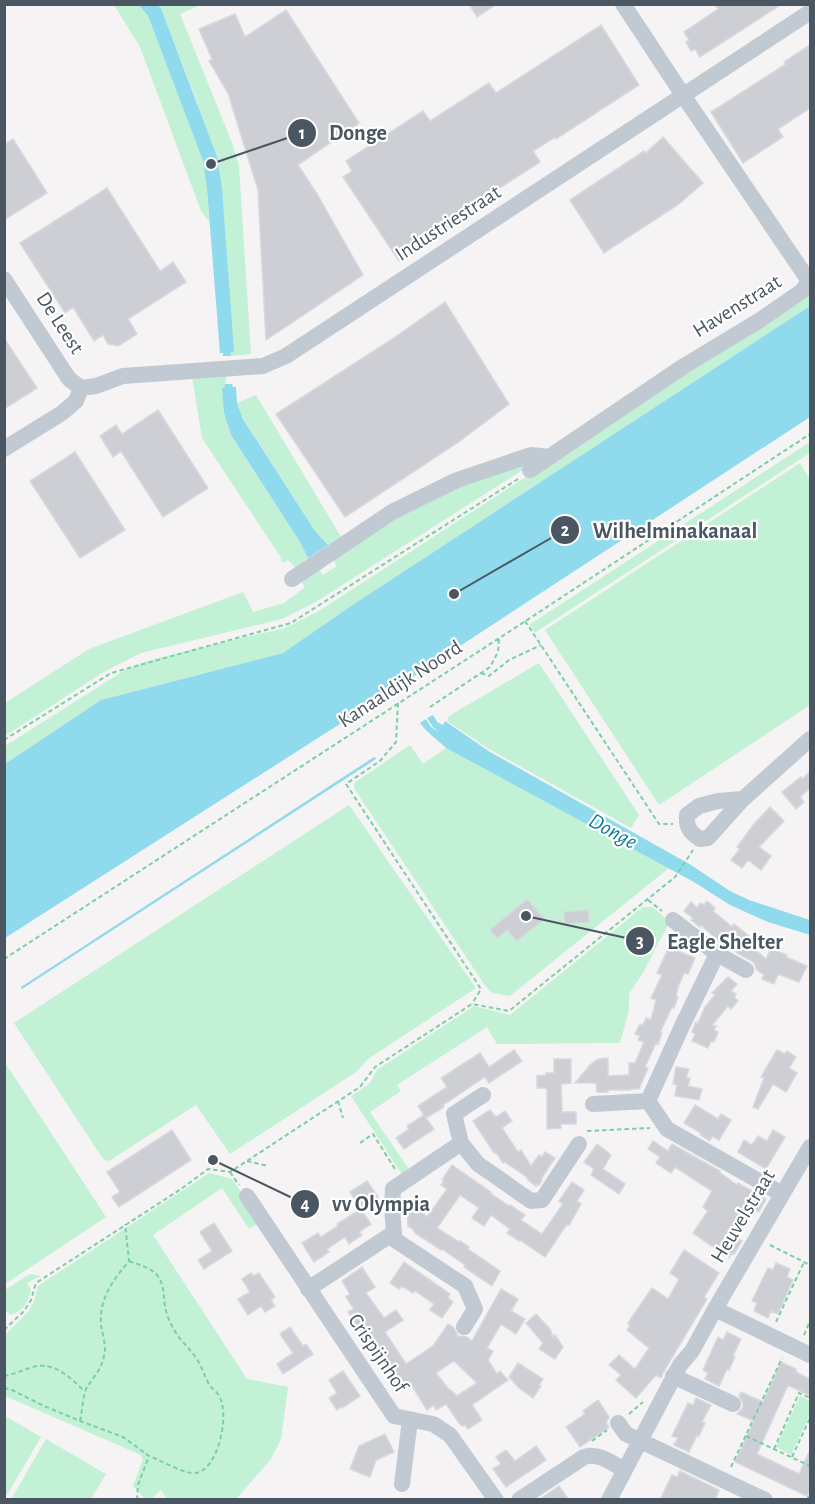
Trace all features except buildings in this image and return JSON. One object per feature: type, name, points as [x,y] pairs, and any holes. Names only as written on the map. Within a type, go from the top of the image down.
[{"type":"street","points":[[623,4],[682,95]]},
{"type":"street","name":"Industriestraat","points":[[81,388],[96,386],[123,376],[263,366],[286,356],[810,12]]},
{"type":"street","name":"Havenstraat","points":[[530,470],[684,366],[802,291],[809,281],[682,95]]},
{"type":"street","name":"De Leest","points":[[4,279],[69,379],[81,388]]},
{"type":"street","points":[[4,449],[62,413],[76,401],[81,388]]},
{"type":"street","points":[[292,579],[392,512],[457,480],[531,455],[550,457]]},
{"type":"street","points":[[743,799],[718,801],[699,806],[687,815],[686,824],[691,833],[700,839],[708,838],[743,799],[810,739]]},
{"type":"street","points":[[673,920],[717,954],[746,970]]},
{"type":"street","points":[[648,1101],[682,1023],[717,954]]},
{"type":"street","points":[[483,1095],[454,1114],[461,1143],[478,1164],[531,1201],[542,1200],[579,1144]]},
{"type":"street","points":[[593,1104],[648,1101]]},
{"type":"street","points":[[648,1101],[668,1129],[783,1194]]},
{"type":"street","points":[[308,1289],[394,1233],[393,1189],[461,1143]]},
{"type":"street","name":"Heuvelstraat","points":[[609,1500],[673,1376],[692,1351],[810,1147]]},
{"type":"street","name":"Crispijnhof","points":[[247,1196],[394,1416],[433,1425],[450,1435],[496,1500]]},
{"type":"street","points":[[389,1236],[465,1286],[475,1309],[464,1327]]},
{"type":"street","points":[[715,1309],[810,1355]]},
{"type":"street","points":[[673,1376],[733,1404]]},
{"type":"street","points":[[402,1484],[410,1420]]},
{"type":"street","points":[[618,1423],[626,1434],[639,1441],[765,1500]]},
{"type":"street","points":[[519,1500],[584,1457],[591,1455],[624,1470]]},
{"type":"path","name":"Kanaaldijk Noord","points":[[4,959],[810,434]]},
{"type":"path","points":[[4,740],[111,673],[291,624],[530,470]]},
{"type":"path","points":[[525,621],[659,824],[686,824]]},
{"type":"path","points":[[430,707],[490,667],[498,652],[499,638]]},
{"type":"path","points":[[482,673],[489,676],[509,660],[541,645]]},
{"type":"path","points":[[4,1330],[24,1311],[31,1300],[36,1283],[208,1169],[230,1172],[360,1087],[375,1066],[472,1004],[481,989],[346,784],[380,761],[396,742],[398,703]]},
{"type":"path","points":[[472,1004],[509,1011],[675,877],[689,857]]},
{"type":"path","points":[[648,900],[673,920]]},
{"type":"path","points":[[338,1101],[343,1118]]},
{"type":"path","points":[[579,1144],[586,1132],[650,1128],[659,1118]]},
{"type":"path","points":[[360,1143],[373,1134],[404,1182]]},
{"type":"path","points":[[247,1161],[268,1166]]},
{"type":"path","points":[[80,1421],[84,1391],[99,1372],[105,1353],[101,1320],[103,1301],[112,1282],[129,1261],[125,1224]]},
{"type":"path","points":[[757,1238],[810,1265]]},
{"type":"path","points":[[4,1388],[123,1437],[150,1455],[194,1474],[203,1471],[212,1459],[222,1438],[222,1403],[209,1385],[197,1359],[178,1338],[165,1308],[162,1283],[158,1276],[151,1269],[129,1261]]},
{"type":"path","points":[[770,1336],[804,1262]]},
{"type":"path","points":[[725,1481],[788,1344]]},
{"type":"path","points":[[4,1376],[36,1366],[48,1366],[65,1374],[84,1391]]},
{"type":"path","points":[[774,1449],[799,1393],[810,1398]]},
{"type":"path","points":[[792,1457],[810,1418]]},
{"type":"path","points":[[746,1436],[810,1466]]},
{"type":"path","points":[[137,1500],[138,1485],[150,1455]]},
{"type":"path","points":[[807,1500],[810,1492]]},
{"type":"green space","points":[[114,5],[139,5],[148,16],[203,161],[209,222],[201,211],[140,47]]},
{"type":"green space","points":[[157,5],[200,5],[180,14],[239,166],[251,354],[231,356],[230,353],[234,352],[197,102],[161,8]]},
{"type":"green space","points":[[810,293],[810,306],[354,604],[283,653],[101,700],[5,764],[5,746],[125,670],[162,657],[285,628],[319,611]]},
{"type":"green space","points":[[226,374],[224,413],[231,435],[308,558],[295,567],[288,560],[282,563],[280,556],[202,438],[192,377]]},
{"type":"green space","points":[[256,395],[341,537],[328,545],[315,531],[243,418],[237,403]]},
{"type":"green space","points":[[810,442],[810,453],[536,632],[529,625]]},
{"type":"green space","points":[[800,463],[810,480],[810,705],[659,805],[545,630]]},
{"type":"green space","points":[[522,464],[524,467],[521,471],[314,603],[282,619],[141,653],[102,673],[5,736],[5,703],[89,649],[243,592],[253,612],[284,603],[305,587],[300,580],[318,568],[323,575],[337,566],[332,558],[434,495]]},
{"type":"green space","points":[[539,663],[639,815],[631,828],[489,749],[447,721],[449,716]]},
{"type":"green space","points":[[410,745],[423,764],[446,748],[669,868],[510,996],[492,993],[354,788],[354,783]]},
{"type":"green space","points":[[349,805],[476,988],[368,1059],[356,1072],[230,1154],[196,1105],[109,1161],[103,1159],[14,1023]]},
{"type":"green space","points":[[643,907],[652,907],[670,922],[629,994],[629,1010],[620,1043],[497,1044],[487,1027],[397,1085],[401,1091],[370,1112],[410,1171],[403,1176],[351,1096],[370,1083],[377,1070],[474,1006],[510,1015]]},
{"type":"green space","points":[[4,1061],[106,1217],[5,1284],[4,1284]]},
{"type":"green space","points":[[209,1173],[232,1179],[251,1207],[257,1224],[249,1229],[222,1188],[153,1235],[247,1379],[288,1387],[281,1439],[271,1459],[236,1499],[167,1499],[161,1490],[151,1499],[145,1499],[133,1486],[143,1459],[141,1455],[5,1396],[5,1335],[29,1311],[38,1286]]},
{"type":"green space","points":[[30,1274],[41,1276],[27,1283],[31,1290],[27,1303],[11,1315],[5,1311],[5,1290]]},
{"type":"green space","points":[[800,1396],[810,1401],[810,1414],[791,1455],[776,1447]]},
{"type":"green space","points":[[5,1416],[41,1437],[7,1495],[4,1493]]},
{"type":"green space","points":[[46,1439],[106,1474],[91,1499],[15,1500],[12,1498]]},
{"type":"water","points":[[139,5],[157,5],[161,8],[217,157],[222,188],[234,352],[230,353],[231,356],[223,356],[223,353],[220,353],[203,161],[148,16]]},
{"type":"water","points":[[810,306],[810,417],[379,699],[5,938],[5,764],[101,700],[283,653],[354,604]]},
{"type":"water","points":[[225,384],[232,384],[236,387],[237,403],[243,419],[315,531],[328,545],[308,558],[231,435],[224,413],[222,388]]},
{"type":"water","points":[[433,715],[437,722],[443,725],[445,721],[490,752],[691,865],[730,891],[749,900],[810,920],[810,935],[768,922],[730,905],[694,882],[446,748],[420,723],[426,719],[431,727],[439,732],[427,718]]},
{"type":"water","points":[[374,757],[376,759],[21,988],[21,987]]},
{"type":"place","name":"Donge","points":[[211,164]]},
{"type":"place","name":"Wilhelminakanaal","points":[[454,594]]},
{"type":"place","name":"Eagle Shelter","points":[[526,916]]},
{"type":"place","name":"vv Olympia","points":[[213,1160]]}]
